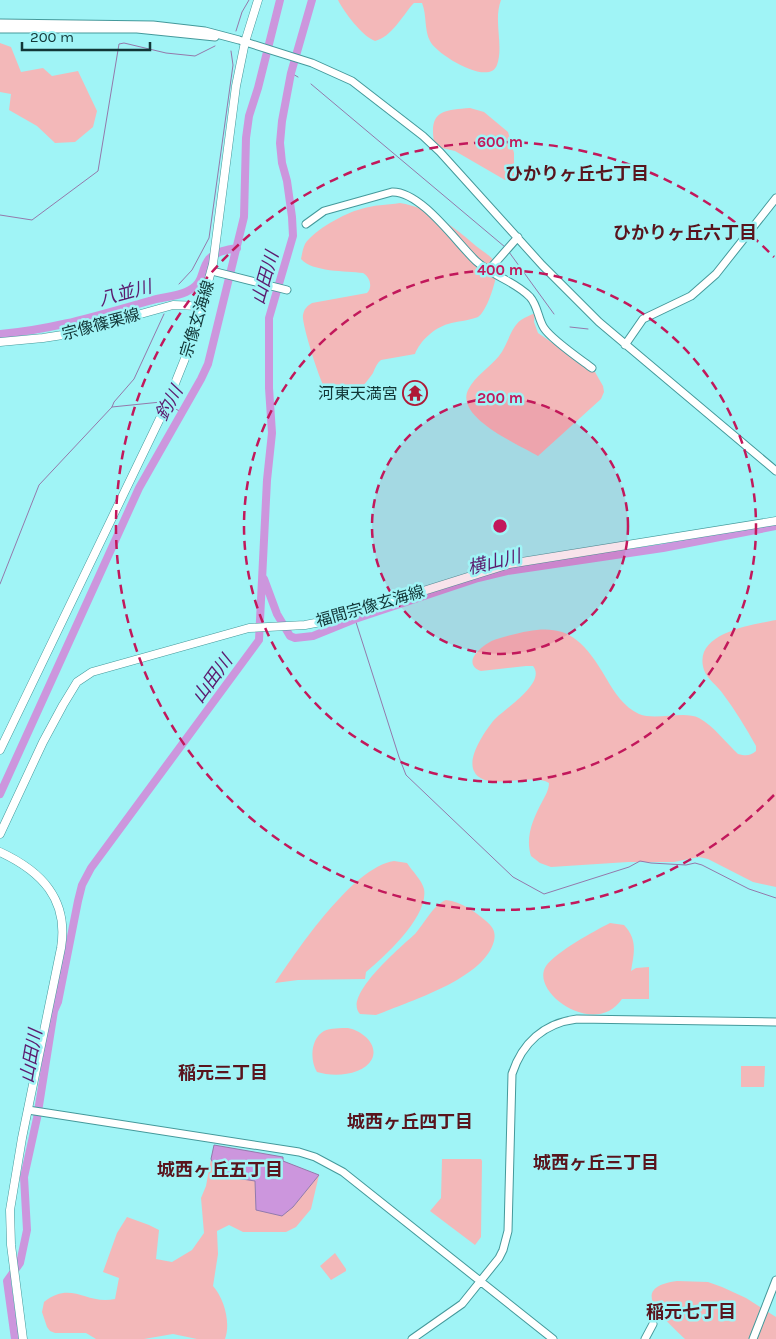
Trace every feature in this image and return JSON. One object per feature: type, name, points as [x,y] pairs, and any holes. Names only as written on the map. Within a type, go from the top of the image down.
[{"type":"main road","name":"宗像玄海線","points":[[0,750],[166,406],[192,341],[213,269],[232,110],[245,42],[258,0]]},
{"type":"main road","name":"宗像篠栗線","points":[[0,342],[69,334],[173,305],[202,306]]},
{"type":"main road","name":"福間宗像玄海線","points":[[0,834],[43,742],[71,691],[80,679],[92,672],[252,627],[300,625],[331,620],[509,564],[776,521]]},
{"type":"main road","points":[[0,852],[22,863],[45,883],[58,906],[62,924],[60,948],[12,1195],[10,1219],[11,1245],[23,1339]]},
{"type":"street","points":[[0,23],[153,25],[205,31],[304,60],[352,81],[423,136],[466,179],[566,290],[624,344],[776,471]]},
{"type":"street","points":[[0,29],[137,29],[216,38],[238,43],[245,42]]},
{"type":"street","points":[[306,224],[324,210],[392,192],[403,193],[412,198],[443,224],[476,261],[488,271],[510,282],[530,297],[545,329],[592,368]]},
{"type":"street","points":[[624,344],[643,319],[691,296],[706,285],[776,198]]},
{"type":"street","points":[[488,271],[518,237]]},
{"type":"street","points":[[213,269],[247,280],[286,289]]},
{"type":"street","points":[[412,1339],[456,1309],[499,1258],[507,1240],[512,1074],[521,1052],[538,1034],[561,1022],[577,1019],[776,1022]]},
{"type":"street","points":[[29,1111],[299,1152],[315,1157],[343,1172],[553,1339]]},
{"type":"street","points":[[754,1339],[776,1280]]},
{"type":"street","points":[[646,1339],[653,1324]]},
{"type":"shaded area","points":[[338,0],[501,0],[498,16],[499,57],[497,65],[492,71],[474,71],[452,60],[434,47],[428,37],[422,3],[414,3],[391,31],[375,41],[359,29],[344,11]]},
{"type":"shaded area","points":[[0,43],[11,47],[21,72],[43,68],[52,76],[78,71],[97,111],[93,127],[75,142],[55,143],[37,126],[9,110],[11,94],[0,92]]},
{"type":"shaded area","points":[[470,108],[484,112],[508,132],[514,153],[514,176],[512,180],[505,180],[455,151],[442,148],[434,142],[434,124],[440,114],[445,111]]},
{"type":"shaded area","points":[[400,203],[411,205],[441,219],[492,259],[497,269],[492,292],[482,314],[478,317],[443,326],[424,340],[415,354],[381,360],[359,390],[345,398],[336,398],[327,392],[320,378],[305,329],[303,313],[312,303],[367,293],[370,288],[370,282],[363,273],[321,269],[306,263],[301,259],[304,247],[315,233],[347,214],[370,207]]},
{"type":"shaded area","points":[[535,313],[534,322],[538,333],[595,372],[603,386],[604,392],[601,399],[538,456],[491,429],[471,411],[467,400],[468,390],[471,385],[499,356],[517,323]]},
{"type":"shaded area","points":[[776,620],[776,887],[753,882],[708,859],[699,857],[674,862],[628,862],[551,867],[540,863],[531,856],[529,835],[536,815],[548,791],[549,783],[541,780],[488,781],[479,777],[472,765],[478,744],[486,731],[494,720],[523,695],[534,680],[536,673],[533,666],[481,671],[475,667],[473,658],[481,648],[497,639],[534,630],[561,632],[573,637],[584,647],[595,660],[616,694],[634,711],[646,716],[686,715],[699,718],[715,730],[738,754],[748,755],[756,751],[756,746],[732,706],[705,673],[703,657],[707,647],[715,639],[726,633]]},
{"type":"shaded area","points":[[394,861],[407,863],[423,886],[424,900],[413,923],[394,946],[366,972],[365,979],[298,980],[275,983],[312,931],[344,893],[361,878],[378,867]]},
{"type":"shaded area","points":[[446,900],[468,908],[490,925],[495,938],[488,954],[464,976],[448,985],[376,1015],[360,1014],[357,1006],[359,996],[366,984],[387,960],[415,934],[437,906]]},
{"type":"shaded area","points":[[610,923],[624,925],[631,936],[634,947],[631,971],[636,968],[649,967],[649,999],[622,999],[610,1010],[596,1014],[582,1013],[568,1007],[555,998],[547,988],[543,977],[546,966],[566,948]]},
{"type":"shaded area","points":[[348,1028],[363,1034],[371,1043],[373,1053],[368,1065],[347,1074],[324,1074],[317,1072],[312,1056],[316,1039],[326,1030]]},
{"type":"shaded area","points":[[741,1066],[765,1066],[764,1087],[741,1087]]},
{"type":"shaded area","points":[[214,1145],[283,1157],[283,1161],[319,1175],[293,1207],[282,1216],[256,1210],[255,1181],[216,1175],[211,1159]]},
{"type":"shaded area","points":[[211,1159],[216,1175],[255,1181],[256,1210],[282,1216],[293,1207],[319,1175],[311,1209],[296,1227],[286,1232],[243,1232],[229,1225],[217,1231],[218,1254],[213,1286],[220,1297],[227,1318],[225,1339],[197,1339],[173,1334],[144,1339],[96,1339],[86,1333],[55,1333],[50,1331],[42,1312],[44,1302],[54,1296],[71,1293],[95,1299],[115,1299],[119,1278],[103,1272],[117,1233],[127,1217],[159,1230],[156,1259],[172,1262],[192,1250],[204,1233],[201,1198],[206,1186]]},
{"type":"shaded area","points":[[442,1159],[481,1159],[482,1161],[481,1237],[475,1245],[430,1211],[441,1198]]},
{"type":"shaded area","points":[[335,1253],[346,1271],[331,1280],[320,1266]]},
{"type":"shaded area","points":[[677,1281],[708,1282],[746,1298],[776,1317],[776,1339],[685,1339],[660,1314],[654,1305],[652,1297],[654,1290],[662,1285]]},
{"type":"waterway","points":[[236,31],[242,12],[249,0]]},
{"type":"waterway","name":"釣川","points":[[0,794],[139,488],[208,364],[244,217],[246,138],[249,116],[280,0]]},
{"type":"waterway","name":"山田川","points":[[15,1339],[7,1281],[20,1263],[27,1230],[24,1177],[37,1118],[54,1011],[58,1002],[82,885],[91,868],[259,640],[267,480],[272,433],[269,388],[269,318],[293,236],[287,181],[282,163],[280,143],[291,73],[312,0]]},
{"type":"waterway","points":[[0,215],[32,220],[98,171],[119,44],[124,43],[166,53],[195,56],[215,46]]},
{"type":"waterway","points":[[179,284],[192,270],[209,238],[233,65],[231,51]]},
{"type":"waterway","name":"山田川","points":[[291,73],[298,77]]},
{"type":"waterway","points":[[311,84],[505,247]]},
{"type":"waterway","name":"八並川","points":[[0,334],[38,329],[94,317],[182,294],[197,285],[206,264],[212,256],[222,251],[237,248]]},
{"type":"waterway","points":[[509,252],[554,314]]},
{"type":"waterway","points":[[0,584],[39,485],[112,407],[114,402],[134,379],[164,314]]},
{"type":"waterway","points":[[570,327],[588,329]]},
{"type":"waterway","points":[[112,407],[161,402]]},
{"type":"waterway","points":[[171,407],[182,412]]},
{"type":"waterway","name":"横山川","points":[[264,579],[277,614],[290,636],[295,638],[313,636],[355,619],[478,578],[507,571],[663,548],[776,526]]},
{"type":"waterway","points":[[355,619],[406,775],[513,877],[544,894],[629,867],[640,861],[686,865],[695,863],[749,889],[776,898]]},
{"type":"place","name":"河東天満宮","points":[[415,393]]},
{"type":"district","name":"ひかりヶ丘七丁目","points":[[577,174]]},
{"type":"district","name":"ひかりヶ丘六丁目","points":[[685,233]]},
{"type":"district","name":"稲元三丁目","points":[[223,1073]]},
{"type":"district","name":"城西ヶ丘四丁目","points":[[410,1122]]},
{"type":"district","name":"城西ヶ丘三丁目","points":[[596,1163]]},
{"type":"district","name":"城西ヶ丘五丁目","points":[[220,1170]]},
{"type":"district","name":"稲元七丁目","points":[[691,1312]]}]
